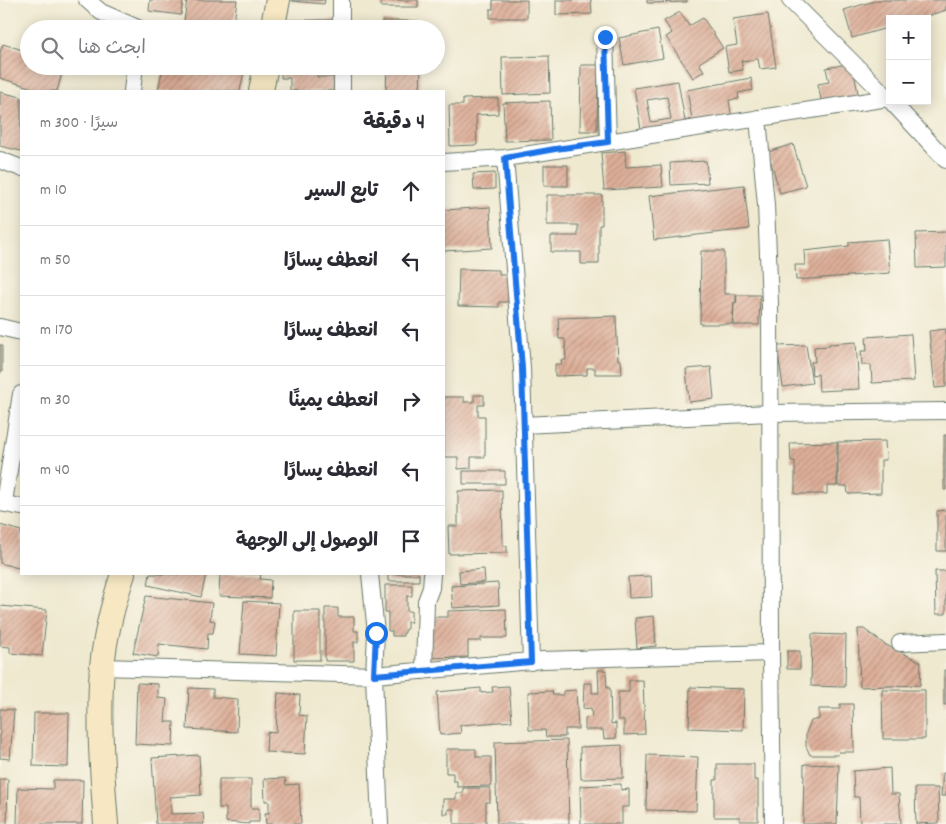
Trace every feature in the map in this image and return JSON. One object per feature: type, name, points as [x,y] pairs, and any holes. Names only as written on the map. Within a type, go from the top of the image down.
[{"type":"main road","points":[[274,20],[278,0]]},
{"type":"main road","points":[[261,90],[264,75]]},
{"type":"main road","points":[[106,824],[101,754],[102,667],[113,605],[123,575]]},
{"type":"street","points":[[87,0],[101,12],[119,20]]},
{"type":"street","points":[[341,0],[341,20]]},
{"type":"street","points":[[790,0],[886,96]]},
{"type":"street","points":[[605,37],[608,142]]},
{"type":"street","points":[[132,90],[134,75]]},
{"type":"street","points":[[342,75],[342,90]]},
{"type":"street","points":[[445,162],[505,158],[758,118],[886,101]]},
{"type":"street","points":[[895,105],[946,160]]},
{"type":"street","points":[[758,118],[766,205],[770,303],[773,824]]},
{"type":"street","points":[[505,158],[522,368],[531,662]]},
{"type":"street","points":[[0,160],[20,168]]},
{"type":"street","points":[[0,327],[20,332]]},
{"type":"street","points":[[20,400],[2,502],[20,507]]},
{"type":"street","points":[[523,426],[770,412],[946,411]]},
{"type":"street","points":[[370,575],[376,633],[374,675],[380,824]]},
{"type":"street","points":[[424,672],[426,601],[432,588],[432,575]]},
{"type":"street","points":[[900,643],[946,641]]},
{"type":"street","points":[[102,667],[374,675],[531,662],[771,653]]},
{"type":"building","points":[[150,0],[183,0],[181,15],[149,11]]},
{"type":"building","points":[[187,0],[237,0],[234,20],[184,20]]},
{"type":"building","points":[[292,0],[325,0],[324,4]]},
{"type":"building","points":[[381,0],[418,0],[418,7],[381,7]]},
{"type":"building","points":[[493,0],[527,0],[527,18],[490,18]]},
{"type":"building","points":[[556,0],[591,0],[592,14],[556,15]]},
{"type":"building","points":[[647,0],[687,0],[687,2],[647,3]]},
{"type":"building","points":[[878,0],[946,0],[946,10],[930,15],[886,15],[886,28],[852,38],[844,10]]},
{"type":"building","points":[[680,12],[689,26],[703,18],[723,48],[699,63],[704,71],[693,78],[666,37],[672,33],[664,21]]},
{"type":"building","points":[[768,14],[776,67],[760,69],[758,59],[741,61],[743,70],[729,72],[725,47],[737,45],[733,19]]},
{"type":"building","points":[[658,30],[663,58],[624,65],[619,38]]},
{"type":"building","points":[[3,44],[20,49],[20,75],[61,75],[57,90],[39,90],[0,78],[0,52]]},
{"type":"building","points":[[549,56],[550,93],[503,95],[502,57]]},
{"type":"building","points":[[852,63],[859,98],[822,105],[818,84],[829,82],[826,68]]},
{"type":"building","points":[[581,65],[598,65],[597,131],[580,131]]},
{"type":"building","points":[[161,75],[243,75],[240,90],[158,90]]},
{"type":"building","points":[[281,75],[339,77],[339,90],[290,90],[290,78],[281,78]]},
{"type":"building","points":[[387,75],[421,75],[420,90],[386,90]]},
{"type":"building","points":[[751,78],[753,90],[738,93],[739,99],[729,100],[732,120],[642,135],[634,88],[678,81],[685,121],[692,119],[687,90]],"holes":[[[667,97],[671,119],[651,122],[647,100]]]},
{"type":"building","points":[[0,92],[20,97],[20,151],[0,146]]},
{"type":"building","points":[[498,98],[498,114],[476,115],[477,145],[450,146],[449,105],[463,105],[463,99]]},
{"type":"building","points":[[550,101],[551,140],[505,141],[503,103]]},
{"type":"building","points":[[793,144],[806,186],[780,193],[768,152]]},
{"type":"building","points":[[625,151],[626,167],[661,165],[663,187],[604,190],[601,153]]},
{"type":"building","points":[[706,161],[708,183],[671,185],[670,163]]},
{"type":"building","points":[[544,165],[568,165],[568,186],[544,186]]},
{"type":"building","points":[[495,173],[495,189],[474,190],[473,174]]},
{"type":"building","points":[[744,185],[749,229],[654,240],[649,196]]},
{"type":"building","points":[[547,195],[602,195],[602,225],[599,225],[599,264],[581,264],[581,252],[551,252],[551,236],[578,236],[578,225],[547,225]]},
{"type":"building","points":[[490,207],[492,248],[445,251],[445,210]]},
{"type":"building","points":[[946,232],[946,267],[917,268],[916,233]]},
{"type":"building","points":[[887,239],[890,273],[796,280],[795,265],[805,265],[804,251],[849,246],[849,242]]},
{"type":"building","points":[[701,251],[724,251],[724,294],[736,294],[736,303],[737,295],[760,295],[759,325],[733,325],[734,302],[732,324],[700,324]]},
{"type":"building","points":[[459,269],[499,270],[499,275],[508,275],[508,302],[499,302],[499,307],[458,306]]},
{"type":"building","points":[[616,316],[618,360],[621,360],[622,374],[595,374],[595,368],[587,368],[587,375],[555,376],[555,364],[562,364],[561,360],[566,360],[565,339],[559,339],[558,318]]},
{"type":"building","points":[[946,329],[946,387],[935,388],[929,331]]},
{"type":"building","points":[[911,334],[914,381],[872,383],[871,365],[862,365],[861,351],[867,351],[866,337]]},
{"type":"building","points":[[856,342],[859,389],[819,391],[818,374],[812,375],[811,362],[815,362],[814,347]]},
{"type":"building","points":[[0,345],[2,345],[2,372],[0,372]]},
{"type":"building","points":[[806,345],[812,383],[783,387],[777,346]]},
{"type":"building","points":[[711,367],[714,399],[689,402],[686,369]]},
{"type":"building","points":[[474,395],[484,395],[484,405],[478,405],[478,416],[485,416],[485,457],[471,457],[471,468],[458,469],[458,457],[445,457],[445,397],[464,397],[464,402],[474,402]]},
{"type":"building","points":[[944,435],[946,435],[946,490],[944,490]]},
{"type":"building","points":[[885,441],[886,460],[881,460],[881,493],[848,494],[847,486],[838,486],[838,442]]},
{"type":"building","points":[[837,442],[837,486],[827,486],[827,494],[795,494],[795,461],[791,461],[790,443]]},
{"type":"building","points":[[463,471],[505,471],[505,484],[463,484]]},
{"type":"building","points":[[502,490],[503,546],[507,546],[507,553],[449,554],[448,526],[458,526],[458,491]]},
{"type":"building","points":[[946,510],[946,551],[937,551],[937,511]]},
{"type":"building","points":[[0,525],[20,531],[20,562],[18,568],[0,563]]},
{"type":"building","points":[[484,569],[485,582],[460,584],[459,571]]},
{"type":"building","points":[[935,571],[946,571],[946,614],[936,614]]},
{"type":"building","points":[[150,575],[206,575],[201,597],[148,585]]},
{"type":"building","points":[[220,575],[261,575],[260,579],[271,580],[270,598],[219,596]]},
{"type":"building","points":[[388,575],[419,575],[419,581],[388,581]]},
{"type":"building","points":[[651,576],[652,597],[629,598],[628,577]]},
{"type":"building","points":[[498,583],[499,605],[453,608],[451,586]]},
{"type":"building","points":[[385,585],[412,585],[412,596],[407,596],[407,611],[411,611],[411,622],[407,622],[407,630],[403,633],[403,636],[392,636],[392,631],[388,631],[388,612],[385,612]]},
{"type":"building","points":[[146,596],[212,603],[210,620],[215,621],[213,633],[208,633],[207,649],[159,644],[158,657],[133,653]]},
{"type":"building","points":[[244,601],[279,603],[276,656],[240,654]]},
{"type":"building","points":[[0,606],[47,610],[42,656],[10,653],[10,647],[0,646]]},
{"type":"building","points":[[325,608],[338,608],[338,617],[354,617],[354,631],[358,631],[358,642],[354,642],[354,661],[325,661]]},
{"type":"building","points":[[506,609],[507,638],[481,638],[481,641],[468,641],[468,657],[428,658],[432,617],[448,617],[448,611]]},
{"type":"building","points":[[294,611],[320,611],[320,660],[294,660]]},
{"type":"building","points":[[654,616],[656,646],[637,648],[635,618]]},
{"type":"building","points":[[858,629],[864,629],[884,644],[921,662],[920,685],[860,687]]},
{"type":"building","points":[[812,634],[846,635],[845,687],[811,686]]},
{"type":"building","points":[[787,651],[800,651],[800,669],[787,669]]},
{"type":"building","points":[[598,670],[606,670],[607,688],[610,688],[611,724],[616,723],[616,738],[604,739],[603,730],[585,730],[585,718],[592,717],[591,708],[583,709],[584,683],[592,683],[592,693],[599,693]]},
{"type":"building","points":[[944,670],[946,670],[946,705],[944,705]]},
{"type":"building","points":[[629,680],[643,680],[645,734],[624,735],[624,720],[618,720],[618,692],[629,692]]},
{"type":"building","points":[[137,683],[158,684],[158,698],[167,699],[165,722],[174,722],[173,746],[135,744]]},
{"type":"building","points":[[509,686],[512,721],[460,725],[461,733],[440,735],[437,692],[481,688],[481,693],[493,692],[492,687]]},
{"type":"building","points":[[690,687],[744,689],[743,730],[689,728]]},
{"type":"building","points":[[189,688],[213,689],[213,697],[238,699],[237,732],[187,729]]},
{"type":"building","points":[[576,690],[578,729],[565,729],[565,737],[546,737],[545,730],[529,730],[528,692],[552,691],[553,695],[563,695],[563,691]]},
{"type":"building","points":[[882,690],[925,690],[925,739],[883,739]]},
{"type":"building","points":[[278,693],[300,695],[299,715],[307,716],[305,754],[266,752],[267,732],[276,733]]},
{"type":"building","points":[[840,704],[853,704],[854,752],[839,752],[838,755],[810,755],[806,746],[806,733],[811,721],[819,719],[819,709],[840,709]]},
{"type":"building","points":[[0,709],[14,710],[10,759],[0,758]]},
{"type":"building","points":[[34,713],[69,713],[68,767],[33,766]]},
{"type":"building","points":[[567,740],[569,824],[497,824],[495,742]]},
{"type":"building","points":[[622,745],[623,778],[581,779],[580,747]]},
{"type":"building","points":[[446,749],[476,749],[476,757],[491,757],[491,786],[457,787],[457,781],[453,781],[453,773],[446,773]]},
{"type":"building","points":[[199,755],[201,795],[170,797],[171,814],[203,813],[204,824],[156,824],[152,758]]},
{"type":"building","points":[[647,755],[698,757],[696,811],[646,810]]},
{"type":"building","points":[[717,764],[754,764],[754,780],[758,780],[758,821],[740,821],[740,817],[714,817],[714,780],[717,780]]},
{"type":"building","points":[[804,764],[839,765],[837,824],[803,824]]},
{"type":"building","points":[[890,768],[891,794],[899,794],[901,824],[860,824],[859,797],[854,797],[853,771]]},
{"type":"building","points":[[943,773],[946,773],[946,796],[941,796]]},
{"type":"building","points":[[285,778],[286,785],[299,784],[301,824],[266,824],[265,813],[269,813],[269,801],[265,801],[264,779]]},
{"type":"building","points":[[0,779],[8,779],[7,824],[0,824]]},
{"type":"building","points":[[219,779],[251,779],[251,808],[259,808],[259,822],[249,822],[249,824],[226,822],[226,808],[219,808]]},
{"type":"building","points":[[53,780],[83,780],[82,824],[17,824],[18,788],[53,789]]},
{"type":"building","points":[[621,784],[621,790],[629,789],[629,807],[622,807],[622,824],[581,824],[580,786]]},
{"type":"building","points":[[463,788],[490,788],[490,802],[486,802],[486,824],[454,824],[454,809],[448,809],[448,814],[443,814],[443,799],[456,799],[456,793],[463,793]]},
{"type":"building","points":[[915,788],[938,788],[939,823],[916,824]]},
{"type":"route","points":[[376,633],[374,675],[531,662],[522,368],[505,158],[608,142],[605,37]]}]
